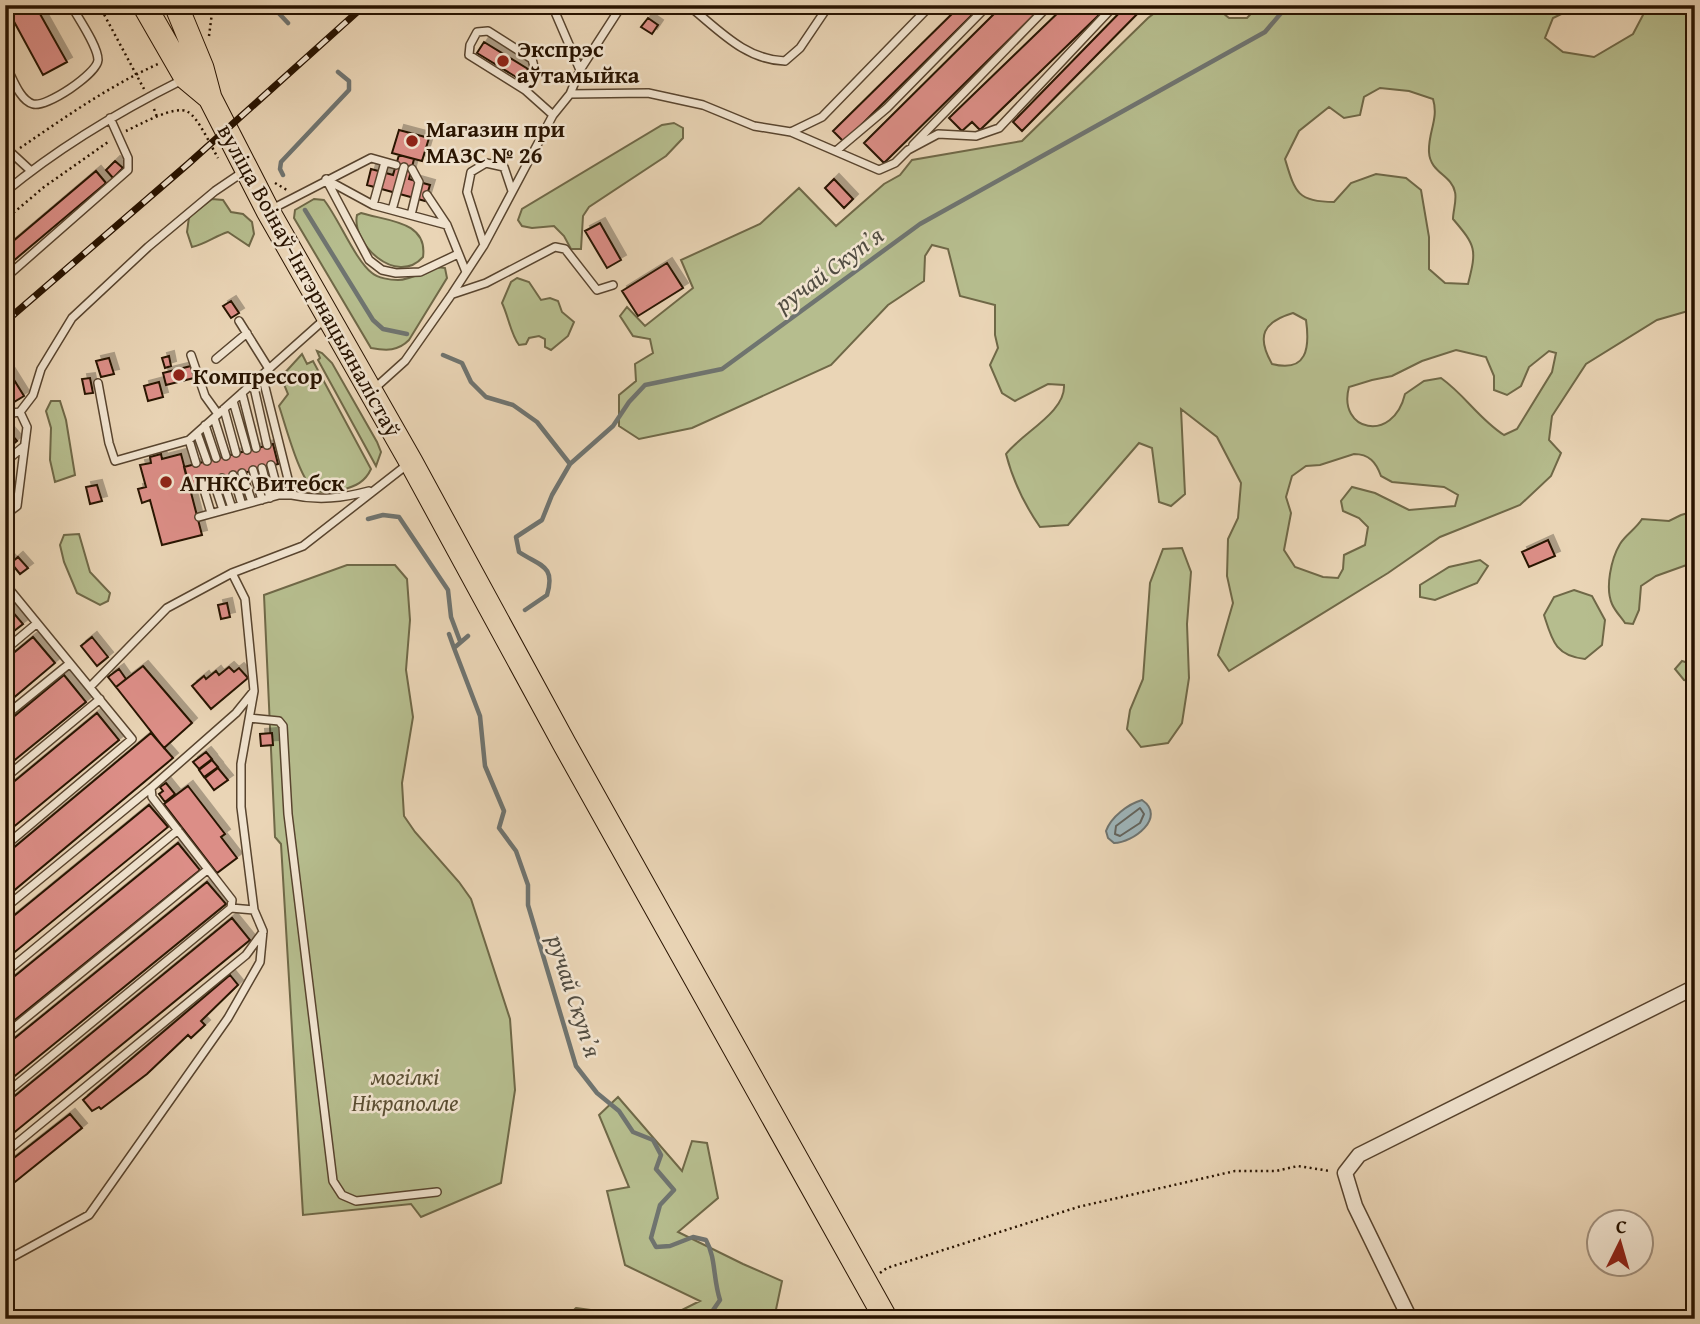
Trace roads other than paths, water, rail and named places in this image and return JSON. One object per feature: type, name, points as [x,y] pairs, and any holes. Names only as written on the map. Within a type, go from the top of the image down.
[{"type":"main road","name":"вуліца Воінаў-Інтэрнацыяналістаў","points":[[144,5],[210,98],[239,175],[268,211],[411,462],[565,745],[886,1319]]},
{"type":"main road","name":"вуліца Воінаў-Інтэрнацыяналістаў","points":[[176,5],[194,73]]},
{"type":"street","points":[[1410,1319],[1355,1206],[1345,1173],[1359,1155],[1695,987]]},
{"type":"lane","points":[[5,64],[25,100],[35,105],[47,103],[95,70],[98,60],[95,51],[71,5]]},
{"type":"lane","points":[[552,5],[580,71]]},
{"type":"lane","points":[[370,392],[405,361],[484,245],[554,115],[570,94],[580,71],[622,5]]},
{"type":"lane","points":[[688,5],[744,51],[770,60],[785,61],[800,48],[829,5]]},
{"type":"lane","points":[[792,132],[822,117],[930,5]]},
{"type":"lane","points":[[836,151],[887,108],[988,5]]},
{"type":"lane","points":[[570,94],[648,93],[703,105],[754,126],[792,132],[836,151],[845,158],[879,170],[895,163],[1049,5]]},
{"type":"lane","points":[[908,150],[937,134],[976,136],[999,128],[1112,8],[1109,5]]},
{"type":"lane","points":[[525,90],[536,74],[532,59],[488,31],[477,32],[470,45],[469,55],[525,90],[554,115]]},
{"type":"lane","points":[[5,192],[30,171],[110,118],[194,73]]},
{"type":"lane","points":[[5,278],[128,170],[128,158],[110,118]]},
{"type":"lane","points":[[5,146],[30,171]]},
{"type":"lane","points":[[268,211],[371,158],[404,167],[419,182],[411,215]]},
{"type":"lane","points":[[373,205],[385,162]]},
{"type":"lane","points":[[484,245],[467,192],[471,172],[486,163],[504,167],[512,191]]},
{"type":"lane","points":[[392,209],[404,167]]},
{"type":"lane","points":[[5,414],[20,412],[33,395],[41,369],[72,318],[148,247],[239,175]]},
{"type":"lane","points":[[326,179],[373,205],[447,225]]},
{"type":"lane","points":[[326,179],[369,260],[382,270],[396,273],[420,272],[458,254]]},
{"type":"lane","points":[[427,195],[447,225],[466,272]]},
{"type":"lane","points":[[452,294],[486,283],[555,247],[565,249],[597,290],[614,285]]},
{"type":"lane","points":[[98,383],[109,443],[116,461],[189,440],[327,317]]},
{"type":"lane","points":[[239,321],[269,369]]},
{"type":"lane","points":[[216,359],[247,333]]},
{"type":"lane","points":[[191,355],[205,396],[219,414],[236,453]]},
{"type":"lane","points":[[262,375],[292,495]]},
{"type":"lane","points":[[253,383],[267,445]]},
{"type":"lane","points":[[242,393],[257,447]]},
{"type":"lane","points":[[233,401],[247,450]]},
{"type":"lane","points":[[5,515],[17,506],[27,427],[20,412]]},
{"type":"lane","points":[[219,414],[226,456]]},
{"type":"lane","points":[[205,425],[216,458]]},
{"type":"lane","points":[[197,433],[206,461]]},
{"type":"lane","points":[[189,440],[196,463]]},
{"type":"lane","points":[[5,462],[24,446]]},
{"type":"lane","points":[[90,687],[167,608],[232,573],[303,546],[411,462]]},
{"type":"lane","points":[[271,465],[278,495]]},
{"type":"lane","points":[[262,468],[266,499]]},
{"type":"lane","points":[[253,470],[266,499]]},
{"type":"lane","points":[[242,473],[252,502]]},
{"type":"lane","points":[[233,475],[242,505]]},
{"type":"lane","points":[[222,478],[232,508]]},
{"type":"lane","points":[[213,480],[223,510]]},
{"type":"lane","points":[[202,483],[212,513]]},
{"type":"lane","points":[[199,516],[278,495],[312,499],[348,496],[373,489]]},
{"type":"lane","points":[[5,1261],[89,1215],[228,1018],[260,962],[263,931],[254,910],[241,807],[241,764],[254,691],[245,599],[232,573]]},
{"type":"lane","points":[[5,584],[132,739],[5,846]]},
{"type":"lane","points":[[5,650],[36,624]]},
{"type":"lane","points":[[5,716],[69,664]]},
{"type":"lane","points":[[5,908],[151,788],[236,713],[254,691]]},
{"type":"lane","points":[[5,778],[100,699]]},
{"type":"lane","points":[[250,718],[279,721],[283,726],[288,814],[333,1181],[342,1195],[356,1200],[437,1192]]},
{"type":"lane","points":[[5,1094],[231,908],[232,900],[152,797],[151,788]]},
{"type":"lane","points":[[5,973],[178,830]]},
{"type":"lane","points":[[5,1035],[207,870]]},
{"type":"lane","points":[[231,908],[254,910]]},
{"type":"lane","points":[[5,1153],[246,955],[263,931]]},
{"type":"water","points":[[1142,800],[1149,807],[1149,821],[1138,834],[1114,843],[1108,838],[1108,826],[1121,812]]},
{"type":"waterway","points":[[271,5],[288,23]]},
{"type":"waterway","name":"ручай Скупʼя","points":[[525,610],[547,595],[549,578],[544,568],[519,552],[516,537],[542,520],[552,495],[570,464],[613,426],[629,402],[645,385],[722,369],[920,224],[1265,32],[1288,5]]},
{"type":"waterway","points":[[283,175],[281,162],[349,90],[349,81],[338,72]]},
{"type":"waterway","points":[[305,210],[373,320],[383,329],[407,334]]},
{"type":"waterway","points":[[443,355],[462,363],[471,382],[486,397],[513,405],[537,422],[570,464]]},
{"type":"waterway","points":[[368,519],[383,515],[399,517],[448,590],[451,617],[460,641]]},
{"type":"waterway","points":[[449,634],[454,648]]},
{"type":"waterway","name":"ручай Скупʼя","points":[[468,636],[454,648],[480,716],[485,766],[504,811],[499,828],[516,851],[528,885],[528,905],[576,1066],[597,1093],[619,1111],[633,1132],[653,1140],[661,1155],[656,1169],[674,1190],[660,1205],[651,1238],[656,1247],[670,1246],[693,1237],[706,1240],[720,1300],[707,1319]]},
{"type":"railway","points":[[5,322],[188,164],[365,5]]},
{"type":"place","name":"Экспрэс аўтамыйка","points":[[503,61]]},
{"type":"place","name":"Магазин при МАЗС № 26","points":[[412,141]]},
{"type":"place","name":"Компрессор","points":[[179,375]]},
{"type":"place","name":"АГНКС Витебск","points":[[166,482]]},
{"type":"park label","name":"могілкі Нікраполле","points":[[405,1089]]}]
